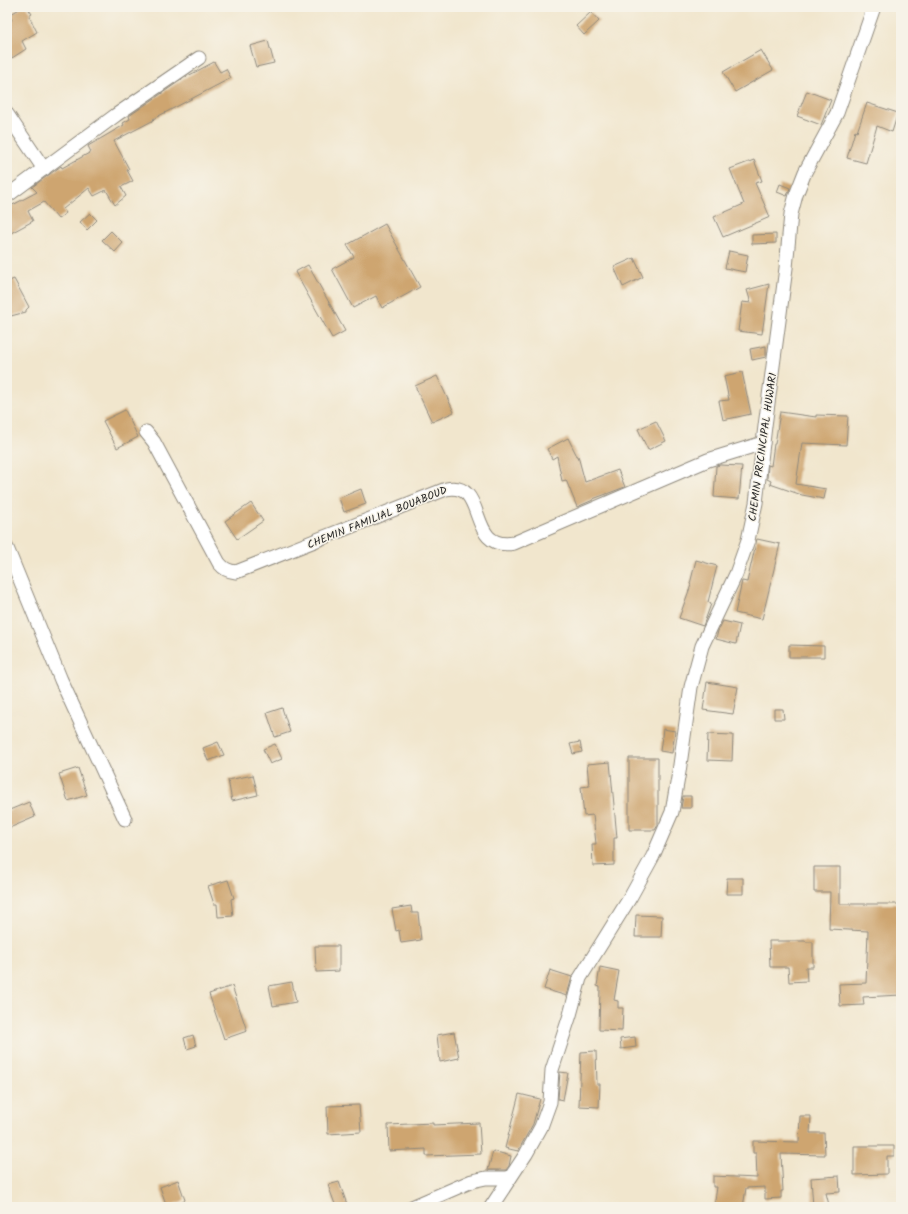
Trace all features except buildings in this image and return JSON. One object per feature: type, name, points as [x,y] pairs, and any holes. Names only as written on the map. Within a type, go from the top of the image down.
[{"type":"street","name":"CHEMIN PRICINCIPAL HUWARI","points":[[490,1207],[526,1154],[541,1127],[550,1102],[552,1070],[570,1015],[580,978],[631,896],[653,856],[672,812],[692,687],[702,646],[736,574],[748,540],[756,503],[786,268],[791,214],[796,195],[805,172],[837,113],[874,7]]},
{"type":"street","points":[[7,196],[116,115],[199,58]]},
{"type":"street","points":[[7,114],[44,168]]},
{"type":"street","name":"CHEMIN FAMILIAL BOUABOUD","points":[[146,432],[154,442],[219,563],[229,572],[236,572],[446,488],[453,487],[461,489],[467,493],[485,532],[490,539],[498,543],[514,543],[708,460],[763,443]]},
{"type":"street","points":[[7,548],[61,680],[125,819]]},
{"type":"street","points":[[412,1207],[472,1181],[486,1178],[510,1178]]}]
